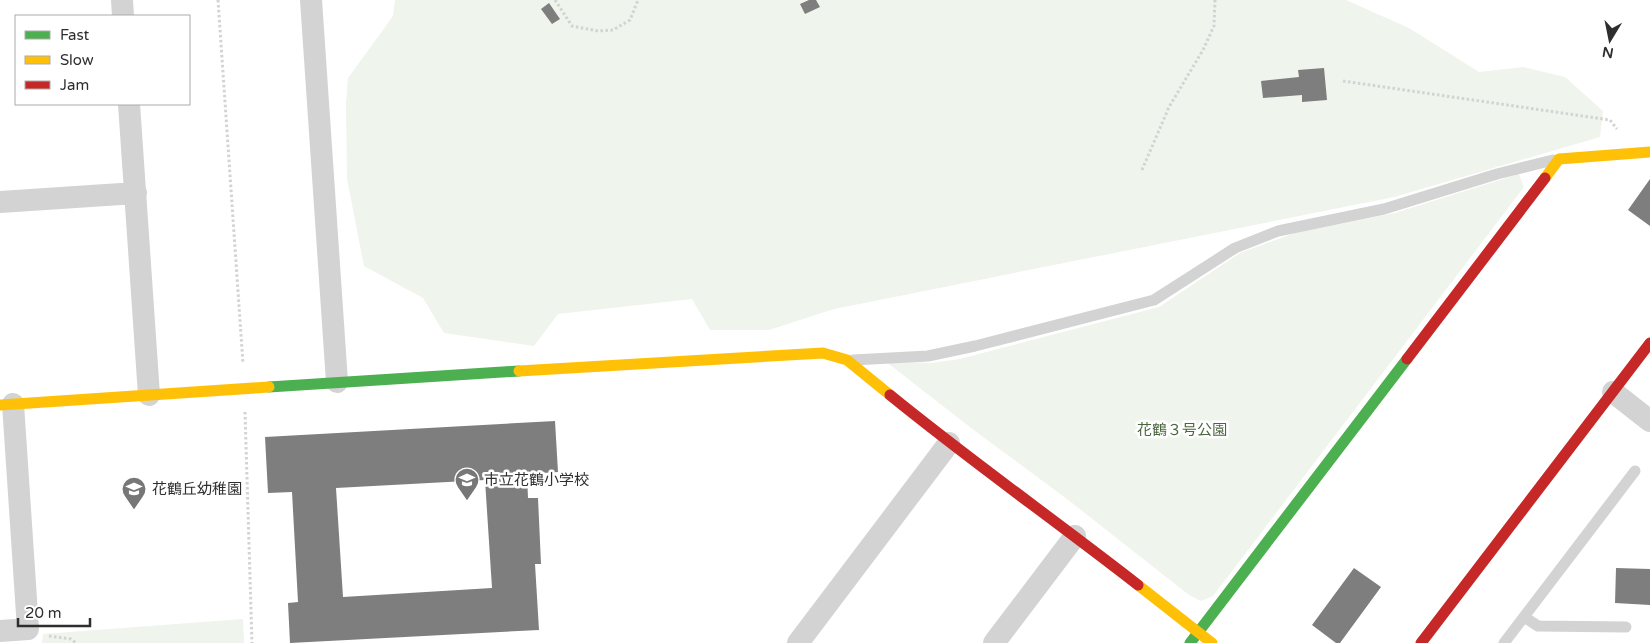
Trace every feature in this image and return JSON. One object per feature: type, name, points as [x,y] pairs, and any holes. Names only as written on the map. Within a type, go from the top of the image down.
[{"type":"street","points":[[122,0],[123,15]]},
{"type":"street","points":[[311,0],[337,382]]},
{"type":"street","points":[[129,105],[149,395]]},
{"type":"street","points":[[1190,643],[1559,159],[1650,152]]},
{"type":"street","points":[[0,202],[136,193]]},
{"type":"street","points":[[1427,641],[1650,343]]},
{"type":"street","points":[[0,631],[28,629],[7,404],[823,352],[847,360],[949,443],[1075,536],[1212,643]]},
{"type":"street","points":[[1613,392],[1650,420]]},
{"type":"street","points":[[798,643],[949,443]]},
{"type":"street","points":[[994,643],[1075,536]]},
{"type":"lane","points":[[847,360],[928,356],[975,346],[1154,300],[1235,248],[1278,230],[1384,208],[1497,174],[1559,159]]},
{"type":"lane","points":[[1504,643],[1635,471]]},
{"type":"lane","points":[[1524,617],[1538,626],[1626,627]]},
{"type":"path","points":[[218,0],[245,388],[252,643]]},
{"type":"path","points":[[554,0],[572,26],[598,31],[613,30],[630,20],[638,0]]},
{"type":"path","points":[[1142,170],[1169,107],[1203,50],[1214,26],[1215,0]]},
{"type":"path","points":[[1343,81],[1610,120]]},
{"type":"green space","points":[[395,0],[1346,0],[1409,28],[1479,72],[1523,67],[1565,77],[1603,111],[1600,137],[1394,197],[834,309],[769,330],[710,330],[692,299],[558,314],[534,346],[444,333],[423,298],[364,266],[347,179],[346,103],[348,78],[393,16]]},
{"type":"green space","name":"花鶴３号公園","points":[[1519,174],[1524,187],[1213,596],[1201,601],[1189,595],[1067,499],[885,361],[931,363],[960,359],[1159,307],[1240,253],[1295,233],[1395,213]]},
{"type":"green space","points":[[243,619],[244,643],[42,643],[43,634]]},
{"type":"building","points":[[809,0],[816,0],[820,7],[805,14],[800,4]]},
{"type":"building","points":[[549,3],[560,19],[552,24],[541,9]]},
{"type":"building","points":[[1324,68],[1327,100],[1302,102],[1302,95],[1263,98],[1261,81],[1299,77],[1298,70]]},
{"type":"building","points":[[1650,179],[1650,226],[1628,210]]},
{"type":"building","points":[[555,421],[558,472],[527,474],[528,498],[538,498],[541,564],[535,564],[539,630],[290,643],[288,603],[298,602],[292,492],[268,493],[265,437]],"holes":[[[485,480],[492,588],[343,597],[336,488]]]},
{"type":"building","points":[[1354,568],[1381,587],[1340,643],[1336,643],[1312,625]]},
{"type":"building","points":[[1616,568],[1650,569],[1650,605],[1615,603]]},
{"type":"traffic: fast","points":[[1190,643],[1407,359]]},
{"type":"traffic: fast","points":[[269,387],[519,371]]},
{"type":"traffic: slow","points":[[1545,178],[1559,159],[1650,152]]},
{"type":"traffic: slow","points":[[519,371],[823,353],[847,360],[890,395]]},
{"type":"traffic: slow","points":[[0,405],[269,387]]},
{"type":"traffic: slow","points":[[1138,585],[1212,643]]},
{"type":"traffic: jam","points":[[1407,359],[1545,178]]},
{"type":"traffic: jam","points":[[1421,643],[1650,343]]},
{"type":"traffic: jam","points":[[890,395],[951,444],[1138,585]]},
{"type":"place","name":"市立花鶴小学校","points":[[467,501]]},
{"type":"place","name":"花鶴丘幼稚園","points":[[134,510]]}]
